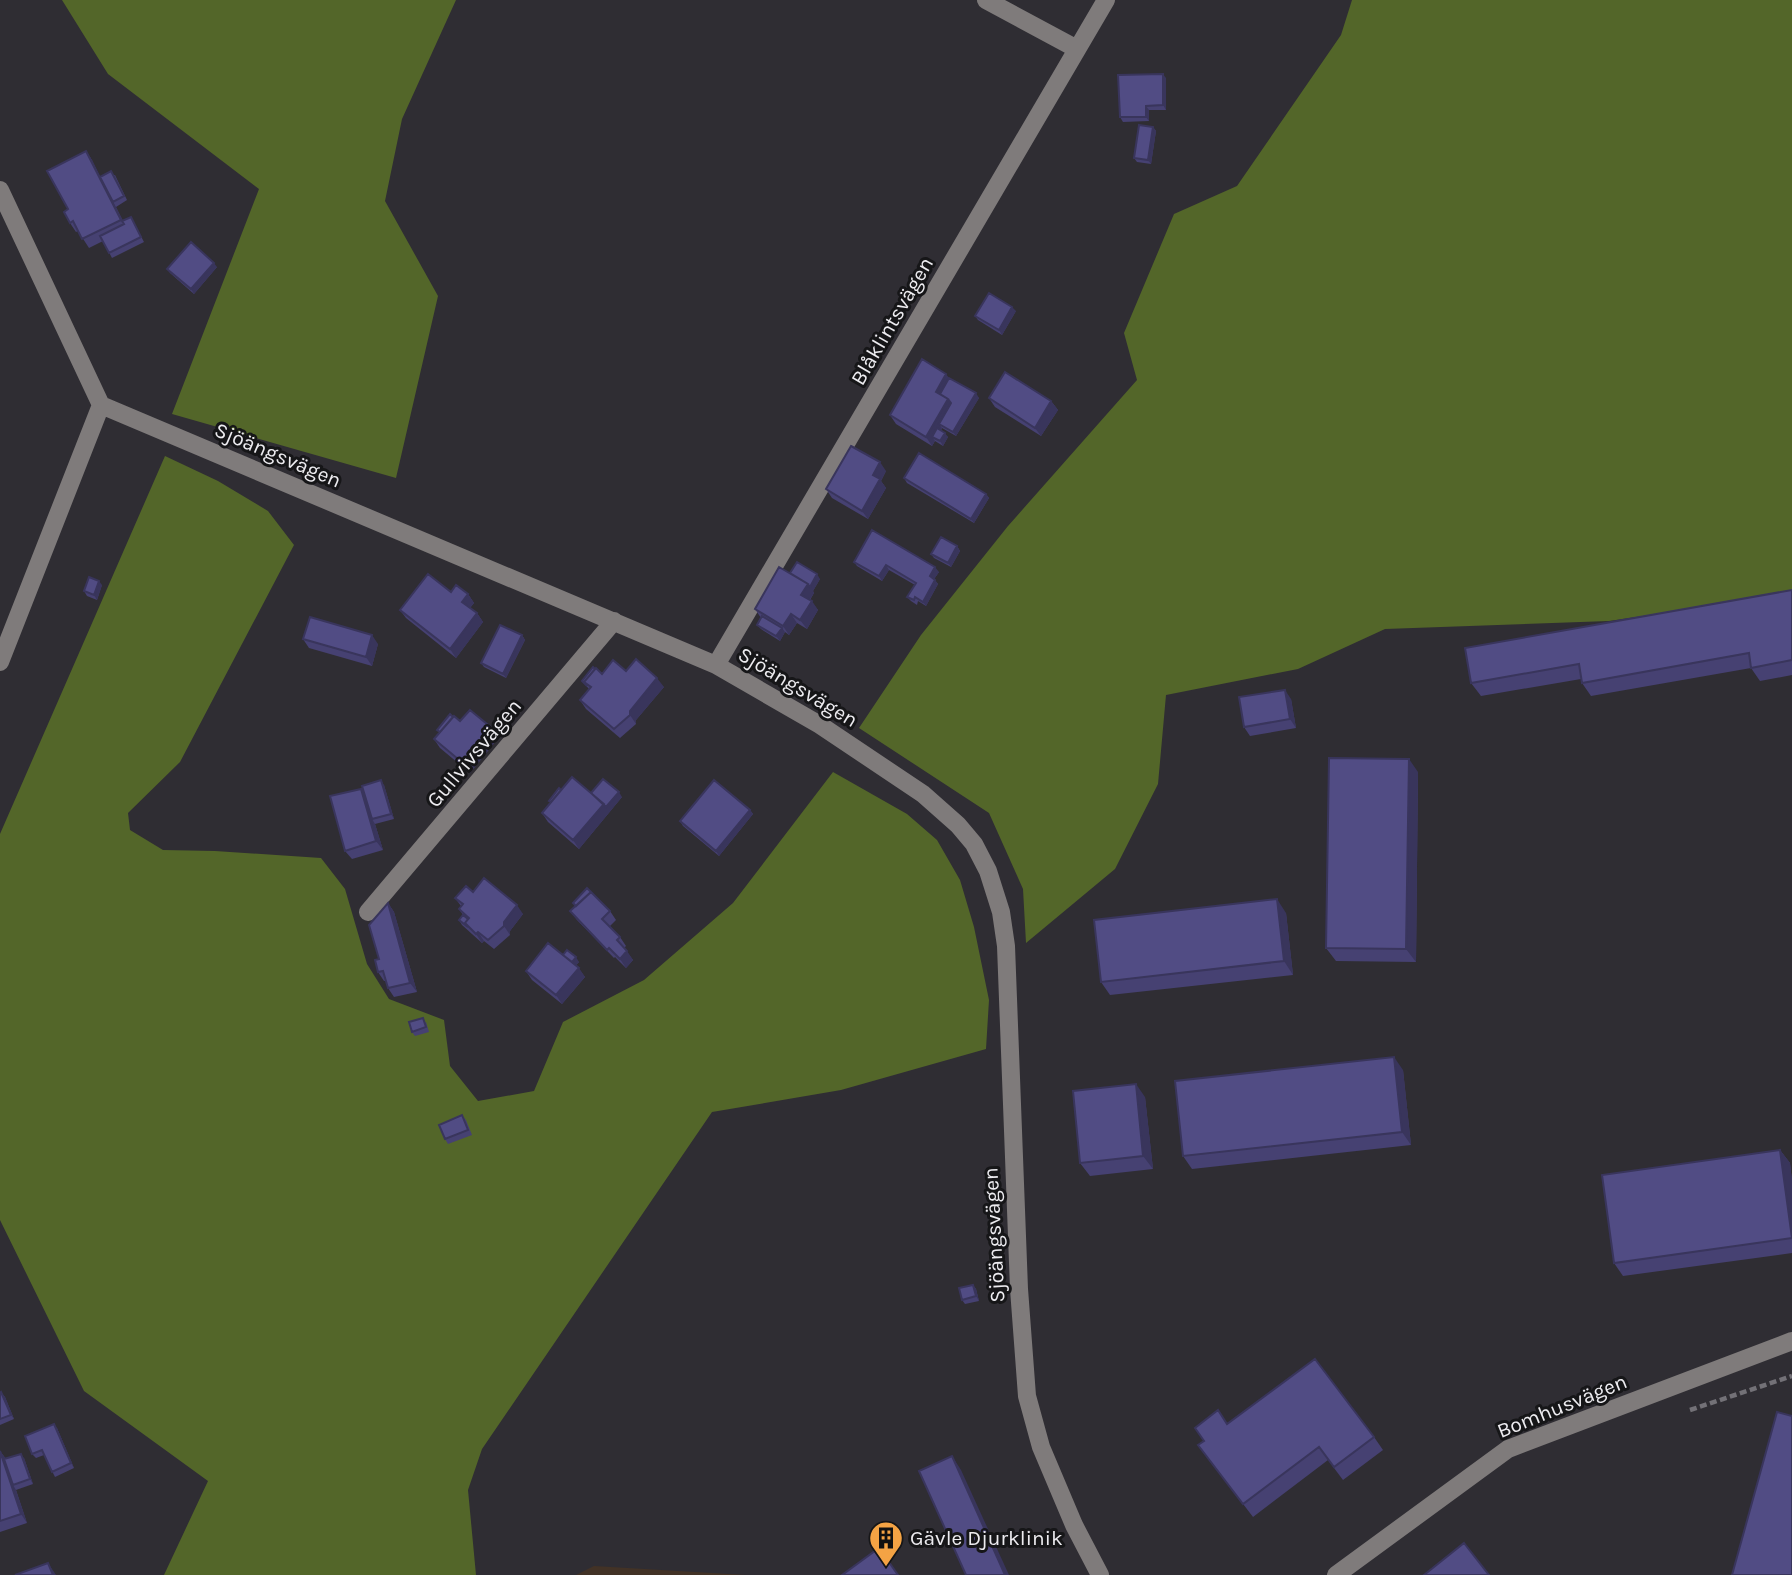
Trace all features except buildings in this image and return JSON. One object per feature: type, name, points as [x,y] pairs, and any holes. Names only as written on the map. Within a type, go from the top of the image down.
[{"type":"street","points":[[986,0],[1077,49]]},
{"type":"street","name":"Blåklintsvägen","points":[[716,665],[1106,0]]},
{"type":"street","points":[[0,190],[101,405],[0,662]]},
{"type":"street","name":"Sjöängsvägen","points":[[101,405],[716,665],[820,725],[923,794],[958,825],[974,844],[988,871],[1001,912],[1006,946],[1019,1289],[1027,1396],[1041,1447],[1074,1525],[1100,1575]]},
{"type":"street","name":"Gullvivsvägen","points":[[368,912],[614,621]]},
{"type":"street","name":"Bomhusvägen","points":[[1336,1575],[1508,1449],[1792,1341]]},
{"type":"path","points":[[1688,1411],[1792,1376]]},
{"type":"shaded area","points":[[594,1566],[746,1575],[576,1575]]},
{"type":"green space","points":[[62,0],[456,0],[402,119],[385,201],[438,296],[396,478],[172,414],[259,189],[108,74]]},
{"type":"green space","points":[[1352,0],[1792,0],[1792,594],[1609,621],[1385,629],[1298,669],[1166,695],[1158,784],[1115,869],[1026,943],[1023,889],[989,813],[859,728],[921,635],[1008,526],[1137,380],[1124,333],[1174,214],[1237,186],[1341,35]]},
{"type":"green space","points":[[165,456],[218,481],[268,511],[294,545],[180,762],[128,813],[130,830],[163,850],[321,858],[345,889],[367,964],[389,999],[444,1020],[450,1066],[478,1101],[534,1091],[563,1022],[644,980],[733,903],[833,772],[907,814],[937,840],[960,880],[974,927],[989,1000],[986,1049],[841,1090],[712,1112],[482,1449],[468,1490],[476,1575],[164,1575],[208,1481],[84,1391],[0,1220],[0,834]]},
{"type":"place","name":"Gävle Djurklinik","points":[[886,1568]]}]
